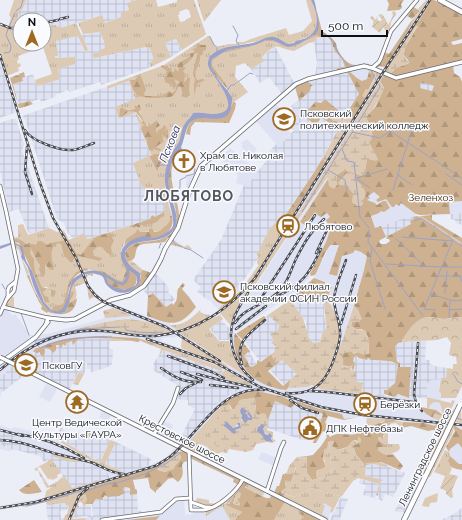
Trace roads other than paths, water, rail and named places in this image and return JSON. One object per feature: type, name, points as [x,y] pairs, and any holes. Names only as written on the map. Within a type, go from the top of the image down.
[{"type":"highway","points":[[440,0],[462,12]]},
{"type":"highway","name":"Ленинградское шоссе","points":[[404,520],[461,403]]},
{"type":"main road","points":[[0,363],[36,337],[49,318],[66,320],[75,318],[111,300],[130,295],[145,284],[154,272],[178,228],[190,190],[203,163],[296,84],[361,67],[372,68],[396,78],[462,62]]},
{"type":"main road","name":"Крестовское шоссе","points":[[0,358],[325,520]]},
{"type":"street","points":[[372,68],[379,62],[391,31],[417,0]]},
{"type":"street","points":[[0,186],[17,266],[17,279],[14,291],[7,299],[0,314]]},
{"type":"street","points":[[7,299],[10,286],[14,284],[17,279]]},
{"type":"street","points":[[10,286],[14,287],[14,291]]},
{"type":"street","points":[[8,290],[10,292],[14,291]]},
{"type":"street","points":[[3,307],[49,318]]},
{"type":"street","points":[[154,434],[173,403],[178,388]]},
{"type":"street","points":[[267,491],[284,442]]},
{"type":"street","points":[[189,452],[191,510],[205,510],[212,508],[224,500],[238,487],[243,479]]},
{"type":"street","points":[[102,520],[162,512],[176,499],[190,498]]},
{"type":"street","points":[[191,503],[212,508]]},
{"type":"water","points":[[311,0],[314,0],[315,3],[319,24],[316,34],[299,44],[288,47],[272,40],[266,40],[255,45],[228,50],[212,59],[212,69],[232,97],[231,108],[228,114],[224,117],[198,119],[192,121],[186,129],[181,147],[182,149],[175,156],[170,168],[169,177],[170,192],[175,208],[177,224],[170,234],[164,238],[135,243],[125,252],[126,259],[129,264],[140,273],[138,286],[123,293],[115,291],[106,284],[102,276],[89,273],[73,284],[68,307],[65,312],[58,314],[51,312],[45,307],[33,285],[28,267],[21,257],[22,254],[19,246],[13,244],[0,249],[0,246],[13,242],[22,246],[26,261],[32,271],[44,302],[51,310],[60,311],[63,309],[72,280],[84,272],[92,270],[105,274],[108,283],[114,287],[124,290],[135,286],[137,283],[137,277],[122,261],[122,251],[124,246],[138,237],[144,236],[152,238],[161,236],[172,228],[173,219],[166,186],[165,171],[184,125],[193,113],[217,114],[226,110],[228,105],[224,92],[208,66],[210,56],[214,52],[231,46],[253,43],[268,37],[280,39],[288,44],[310,36],[314,31],[317,20]]},
{"type":"water","points":[[242,407],[247,411],[245,414],[247,414],[248,417],[251,418],[247,413],[249,412],[252,416],[252,420],[248,420],[246,423],[241,418],[242,416],[240,411]]},
{"type":"water","points":[[226,421],[233,428],[239,426],[237,423],[240,423],[241,428],[235,430],[236,433],[234,434],[224,426],[224,424],[226,425]]},
{"type":"water","points":[[262,424],[265,426],[263,429],[265,434],[268,435],[270,433],[273,442],[266,441],[257,431],[258,426],[259,427]]},
{"type":"waterway","points":[[16,11],[21,7],[23,0]]},
{"type":"waterway","points":[[9,27],[12,20]]},
{"type":"waterway","points":[[233,26],[238,35],[236,41],[239,45]]},
{"type":"waterway","points":[[4,53],[10,52],[11,46],[6,35],[8,29]]},
{"type":"waterway","points":[[320,34],[331,39],[339,54],[349,67],[365,64]]},
{"type":"waterway","points":[[210,37],[214,45]]},
{"type":"waterway","name":"Пскова","points":[[217,47],[217,52]]},
{"type":"waterway","points":[[371,70],[376,80]]},
{"type":"waterway","points":[[238,82],[250,73],[253,74]]},
{"type":"waterway","points":[[227,91],[231,85],[236,83]]},
{"type":"waterway","points":[[369,228],[360,217],[354,162],[347,161],[342,149],[380,87],[379,84]]},
{"type":"waterway","name":"Пскова","points":[[197,116],[213,118],[222,116]]},
{"type":"waterway","points":[[393,190],[414,123]]},
{"type":"waterway","points":[[352,132],[380,138],[390,131],[462,178]]},
{"type":"waterway","points":[[341,149],[328,170],[345,180],[347,191]]},
{"type":"waterway","points":[[161,153],[172,157]]},
{"type":"waterway","points":[[155,161],[159,165],[168,165]]},
{"type":"waterway","points":[[186,176],[194,174],[195,169]]},
{"type":"waterway","points":[[357,178],[387,169]]},
{"type":"waterway","points":[[302,212],[328,170]]},
{"type":"waterway","points":[[446,174],[462,185]]},
{"type":"waterway","points":[[398,175],[412,185]]},
{"type":"waterway","points":[[170,195],[178,191],[180,187],[180,180],[186,177]]},
{"type":"waterway","points":[[357,179],[370,188]]},
{"type":"waterway","points":[[414,221],[421,218],[462,246]]},
{"type":"waterway","points":[[369,230],[368,242],[423,316]]},
{"type":"waterway","points":[[402,237],[452,241]]},
{"type":"waterway","points":[[395,238],[424,266]]},
{"type":"waterway","points":[[173,240],[175,244],[183,247]]},
{"type":"waterway","points":[[435,310],[424,309],[453,240]]},
{"type":"waterway","points":[[159,248],[161,243]]},
{"type":"waterway","points":[[184,248],[191,250],[203,258]]},
{"type":"waterway","points":[[372,248],[370,261],[385,309]]},
{"type":"waterway","points":[[387,264],[462,267]]},
{"type":"waterway","name":"Пскова","points":[[103,275],[109,277],[117,283],[123,284],[127,278],[128,266]]},
{"type":"waterway","points":[[445,293],[447,271]]},
{"type":"waterway","points":[[437,276],[462,276]]},
{"type":"waterway","points":[[460,276],[462,282]]},
{"type":"waterway","points":[[2,284],[5,289]]},
{"type":"waterway","points":[[430,294],[450,300],[462,300]]},
{"type":"waterway","points":[[449,317],[450,301]]},
{"type":"waterway","points":[[449,310],[462,309]]},
{"type":"waterway","points":[[21,313],[29,335]]},
{"type":"waterway","points":[[35,341],[80,329],[120,327]]},
{"type":"waterway","points":[[125,328],[126,330],[149,333],[163,332]]},
{"type":"waterway","points":[[38,346],[40,348],[48,344],[75,338],[112,337]]},
{"type":"waterway","points":[[35,341],[37,345]]},
{"type":"waterway","points":[[454,375],[457,380]]},
{"type":"waterway","points":[[457,381],[462,384]]},
{"type":"waterway","points":[[457,418],[462,420]]},
{"type":"waterway","points":[[86,491],[147,473],[167,463],[180,453]]},
{"type":"waterway","points":[[27,506],[85,489]]},
{"type":"railway","points":[[0,370],[35,345],[61,335],[89,331],[148,336],[170,334],[198,324],[211,317],[235,300],[255,278],[430,0]]},
{"type":"railway","points":[[60,19],[68,17]]},
{"type":"railway","points":[[52,21],[58,20]]},
{"type":"railway","points":[[0,24],[12,28]]},
{"type":"railway","points":[[0,55],[40,183],[53,218],[76,258],[88,286],[95,295],[104,302],[166,327],[220,361]]},
{"type":"railway","points":[[25,130],[33,138],[61,149],[73,150],[94,143]]},
{"type":"railway","points":[[27,147],[25,172],[32,194]]},
{"type":"railway","points":[[258,303],[315,215]]},
{"type":"railway","points":[[235,323],[239,317],[270,299],[284,286],[305,242],[315,228],[324,219]]},
{"type":"railway","points":[[316,253],[329,226]]},
{"type":"railway","points":[[276,297],[293,288],[304,278],[309,272],[321,249]]},
{"type":"railway","points":[[286,393],[306,392],[313,389],[320,384],[329,371],[340,337],[340,328],[334,299],[337,284],[346,260]]},
{"type":"railway","points":[[341,324],[356,275]]},
{"type":"railway","points":[[248,293],[235,315],[232,327],[231,344],[233,352],[241,367],[253,380]]},
{"type":"railway","points":[[236,329],[266,306]]},
{"type":"railway","points":[[242,364],[240,356],[242,344],[249,334],[265,320]]},
{"type":"railway","points":[[147,339],[214,362],[260,387],[321,407],[363,415],[462,425]]},
{"type":"railway","points":[[418,343],[414,394],[416,403],[422,411]]},
{"type":"railway","points":[[168,356],[224,378]]},
{"type":"railway","points":[[161,368],[180,379],[189,382],[201,382]]},
{"type":"railway","points":[[181,372],[202,380]]},
{"type":"railway","points":[[197,374],[251,387]]},
{"type":"railway","points":[[180,394],[186,388],[196,383]]},
{"type":"railway","points":[[210,385],[238,388]]},
{"type":"railway","points":[[0,508],[36,502],[155,466],[171,456],[182,446],[212,412],[223,403],[235,395],[249,391],[264,390]]},
{"type":"railway","points":[[309,391],[413,402]]},
{"type":"railway","points":[[290,400],[302,408],[318,413]]},
{"type":"railway","points":[[0,430],[23,436]]},
{"type":"railway","points":[[18,434],[35,437],[52,443],[84,458]]},
{"type":"railway","points":[[0,440],[23,443],[57,454],[90,462],[119,474],[124,474]]},
{"type":"railway","points":[[69,520],[79,496],[88,488]]},
{"type":"place","name":"Псковский политехнический колледж","points":[[284,119]]},
{"type":"place","name":"Храм св. Николая в Любятове","points":[[184,161]]},
{"type":"place","name":"Любятово","points":[[288,226]]},
{"type":"place","name":"Псковский филиал академии ФСИН России","points":[[224,292]]},
{"type":"place","name":"ПсковГУ","points":[[26,365]]},
{"type":"place","name":"Центр Ведической Культуры «ГАУРА»","points":[[77,402]]},
{"type":"place","name":"Берёзки","points":[[365,404]]},
{"type":"place","name":"ДПК Нефтебазы","points":[[310,428]]},
{"type":"district","name":"ЛЮБЯТОВО","points":[[189,196]]},
{"type":"park label","name":"Зеленхоз","points":[[431,197]]}]
